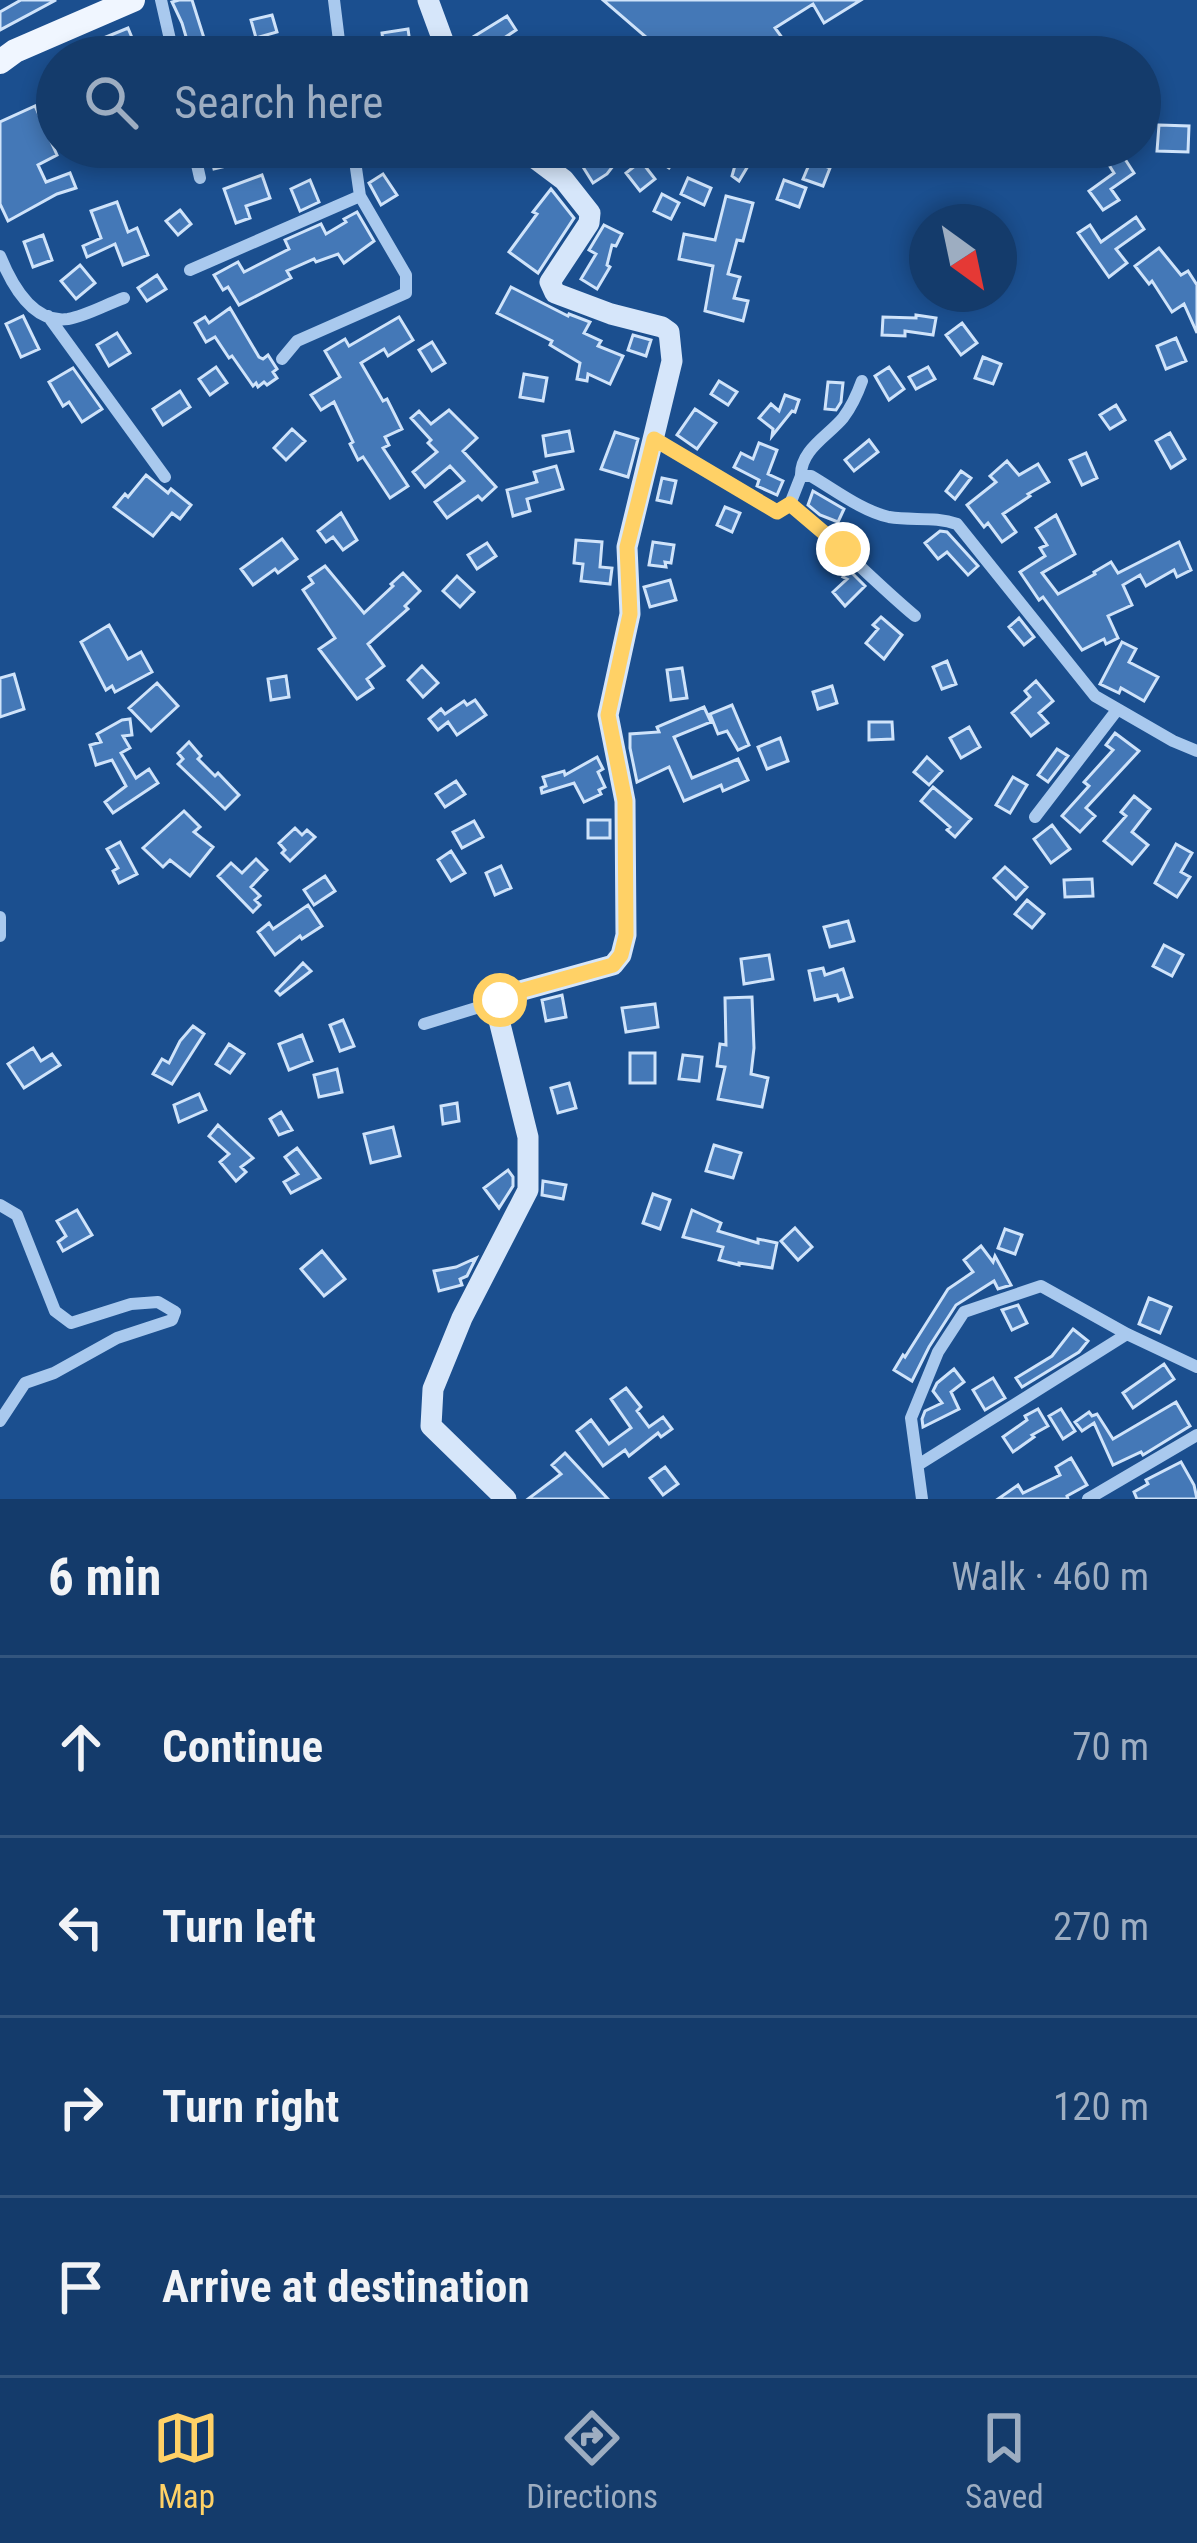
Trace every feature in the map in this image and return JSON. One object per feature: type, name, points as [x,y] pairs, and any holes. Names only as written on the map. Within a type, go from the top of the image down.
[{"type":"main road","points":[[50,36],[133,0]]},
{"type":"main road","points":[[0,62],[36,42]]},
{"type":"street","points":[[161,0],[169,36]]},
{"type":"street","points":[[334,0],[338,36]]},
{"type":"street","points":[[428,0],[441,36]]},
{"type":"street","points":[[198,168],[200,178]]},
{"type":"street","points":[[282,359],[297,341],[406,293],[406,275],[360,196],[356,168]]},
{"type":"street","points":[[424,1024],[613,965],[626,935],[625,801],[608,715],[630,614],[627,547],[671,362],[669,332],[555,293],[550,282],[589,224],[590,212],[547,168]]},
{"type":"street","points":[[190,269],[360,196]]},
{"type":"street","points":[[0,256],[30,306],[48,316],[66,320],[124,298]]},
{"type":"street","points":[[48,316],[165,477]]},
{"type":"street","points":[[654,439],[777,512],[790,504],[801,476],[800,465],[840,422],[862,381]]},
{"type":"street","points":[[801,476],[811,476],[889,517],[957,524],[1095,696],[1197,751]]},
{"type":"street","points":[[790,504],[915,616]]},
{"type":"street","points":[[1035,817],[1118,710]]},
{"type":"street","points":[[0,917],[0,936]]},
{"type":"street","points":[[500,1000],[496,1008],[528,1137],[528,1190],[462,1318],[433,1389],[430,1412],[431,1426],[506,1499]]},
{"type":"street","points":[[0,1205],[17,1215],[55,1311],[70,1323],[131,1304],[158,1303],[175,1312],[172,1320],[117,1338],[54,1373],[25,1383],[0,1421]]},
{"type":"street","points":[[922,1499],[911,1418],[938,1352],[964,1312],[1041,1286],[1197,1366]]},
{"type":"street","points":[[918,1465],[1127,1334]]},
{"type":"street","points":[[1088,1499],[1197,1435]]},
{"type":"building","points":[[21,0],[56,0],[0,30],[0,12]]},
{"type":"building","points":[[192,0],[203,36],[186,36],[172,2]]},
{"type":"building","points":[[603,0],[861,0],[824,23],[813,4],[775,28],[781,36],[645,36]]},
{"type":"building","points":[[272,15],[277,32],[255,36],[251,20]]},
{"type":"building","points":[[507,16],[516,30],[507,36],[475,36]]},
{"type":"building","points":[[128,28],[131,36],[108,36]]},
{"type":"building","points":[[408,29],[409,36],[382,36]]},
{"type":"building","points":[[35,106],[36,168],[46,182],[70,173],[76,188],[8,221],[0,204],[0,122]]},
{"type":"building","points":[[1161,125],[1189,126],[1188,152],[1161,151]]},
{"type":"building","points":[[584,168],[612,168],[607,174],[593,183]]},
{"type":"building","points":[[646,168],[655,179],[640,191],[626,173]]},
{"type":"building","points":[[734,168],[747,168],[739,181],[732,176]]},
{"type":"building","points":[[808,168],[830,168],[823,186],[803,179]]},
{"type":"building","points":[[1111,168],[1131,168],[1134,173],[1111,189],[1119,200],[1103,210],[1089,191],[1114,173]]},
{"type":"building","points":[[383,174],[397,195],[381,205],[369,183]]},
{"type":"building","points":[[262,175],[270,198],[246,206],[250,218],[236,223],[224,189]]},
{"type":"building","points":[[688,178],[711,188],[704,205],[681,194]]},
{"type":"building","points":[[310,180],[319,202],[300,211],[291,189]]},
{"type":"building","points":[[784,180],[806,188],[799,207],[777,199]]},
{"type":"building","points":[[551,189],[574,218],[538,273],[509,252]]},
{"type":"building","points":[[662,194],[679,203],[671,219],[654,211]]},
{"type":"building","points":[[726,196],[753,203],[728,274],[740,277],[734,298],[748,301],[743,321],[705,311],[713,266],[679,259],[684,234],[715,240]]},
{"type":"building","points":[[117,202],[128,232],[137,228],[148,255],[123,265],[115,244],[87,257],[83,246],[101,238],[91,211]]},
{"type":"building","points":[[180,210],[191,224],[178,235],[166,221]]},
{"type":"building","points":[[357,212],[374,241],[344,263],[338,254],[314,259],[287,271],[291,278],[239,305],[214,275],[238,262],[244,272],[289,249],[285,240],[321,224],[326,234]]},
{"type":"building","points":[[1136,217],[1144,229],[1116,249],[1127,263],[1109,277],[1078,233],[1090,225],[1101,242]]},
{"type":"building","points":[[604,225],[622,234],[616,246],[612,245],[610,267],[597,289],[581,279],[596,254],[589,250]]},
{"type":"building","points":[[43,235],[52,260],[33,267],[24,242]]},
{"type":"building","points":[[1159,248],[1181,275],[1188,271],[1197,285],[1197,333],[1184,304],[1172,312],[1152,281],[1149,284],[1135,266]]},
{"type":"building","points":[[80,265],[95,283],[76,299],[61,281]]},
{"type":"building","points":[[157,275],[166,289],[147,301],[138,288]]},
{"type":"building","points":[[511,287],[590,322],[584,333],[601,341],[598,346],[623,356],[610,384],[588,374],[587,381],[577,379],[580,363],[550,345],[552,341],[497,313]]},
{"type":"building","points":[[230,308],[259,357],[268,355],[277,369],[273,372],[277,378],[267,385],[253,386],[215,337],[206,342],[195,323],[205,317],[209,323]]},
{"type":"building","points":[[23,316],[39,349],[21,357],[6,324]]},
{"type":"building","points":[[399,317],[413,340],[388,356],[384,349],[361,363],[402,429],[385,437],[389,445],[383,448],[408,486],[390,498],[363,457],[358,460],[334,402],[321,410],[311,395],[340,377],[325,351],[345,339],[349,346]]},
{"type":"building","points":[[883,317],[936,318],[933,335],[905,331],[905,336],[882,335]]},
{"type":"building","points":[[962,323],[977,343],[961,355],[946,335]]},
{"type":"building","points":[[117,333],[130,353],[109,366],[97,345]]},
{"type":"building","points":[[633,335],[651,340],[646,356],[628,350]]},
{"type":"building","points":[[1176,338],[1186,361],[1166,369],[1157,346]]},
{"type":"building","points":[[432,342],[445,363],[432,371],[419,350]]},
{"type":"building","points":[[983,357],[1001,364],[993,384],[975,378]]},
{"type":"building","points":[[216,367],[227,383],[210,395],[199,379]]},
{"type":"building","points":[[889,367],[904,389],[889,400],[875,376]]},
{"type":"building","points":[[928,367],[935,379],[916,389],[909,377]]},
{"type":"building","points":[[73,368],[102,409],[82,422],[69,402],[63,406],[49,382]]},
{"type":"building","points":[[524,374],[547,378],[543,401],[520,397]]},
{"type":"building","points":[[719,381],[737,392],[728,405],[711,394]]},
{"type":"building","points":[[828,382],[843,383],[836,410],[825,409]]},
{"type":"building","points":[[180,391],[190,407],[163,425],[153,409]]},
{"type":"building","points":[[785,395],[799,400],[795,412],[772,436],[773,429],[759,418],[771,404],[779,411]]},
{"type":"building","points":[[1116,405],[1125,420],[1110,429],[1100,415]]},
{"type":"building","points":[[695,409],[716,423],[697,449],[677,435]]},
{"type":"building","points":[[449,410],[477,438],[463,451],[496,487],[447,518],[435,502],[464,481],[450,466],[425,487],[413,472],[437,452],[411,418],[419,411],[431,424]]},
{"type":"building","points":[[292,429],[305,441],[286,460],[274,448]]},
{"type":"building","points":[[569,431],[573,451],[546,456],[543,436]]},
{"type":"building","points":[[615,432],[638,439],[628,477],[601,469]]},
{"type":"building","points":[[1170,433],[1185,459],[1171,468],[1156,441]]},
{"type":"building","points":[[869,440],[878,452],[854,471],[845,460]]},
{"type":"building","points":[[759,443],[777,450],[768,474],[783,481],[777,495],[734,467],[741,453],[753,459]]},
{"type":"building","points":[[1086,453],[1097,478],[1082,485],[1070,460]]},
{"type":"building","points":[[1007,461],[1019,475],[1038,464],[1049,482],[1003,514],[1016,532],[1002,542],[967,505],[996,482],[990,476]]},
{"type":"building","points":[[556,466],[563,489],[527,499],[530,511],[513,516],[507,490],[537,482],[534,472]]},
{"type":"building","points":[[961,471],[971,478],[955,499],[946,491]]},
{"type":"building","points":[[146,475],[191,505],[180,519],[172,513],[153,536],[114,507]]},
{"type":"building","points":[[662,478],[676,481],[671,503],[657,500]]},
{"type":"building","points":[[813,491],[844,509],[838,522],[808,505]]},
{"type":"building","points":[[725,507],[740,513],[732,532],[717,525]]},
{"type":"building","points":[[341,513],[357,540],[343,550],[333,537],[326,542],[318,531]]},
{"type":"building","points":[[1056,515],[1075,554],[1042,573],[1058,594],[1111,562],[1118,573],[1179,542],[1191,570],[1177,577],[1174,570],[1146,586],[1140,575],[1123,585],[1132,605],[1108,616],[1118,638],[1082,650],[1020,572],[1045,556],[1040,548],[1047,545],[1036,528]]},
{"type":"building","points":[[940,531],[947,532],[978,566],[968,575],[947,552],[938,559],[925,543]]},
{"type":"building","points":[[282,539],[297,559],[253,585],[241,569]]},
{"type":"building","points":[[576,540],[602,542],[600,567],[612,568],[610,584],[581,581],[583,564],[574,563]]},
{"type":"building","points":[[653,542],[674,545],[666,567],[649,565]]},
{"type":"building","points":[[487,543],[496,556],[477,569],[468,555]]},
{"type":"building","points":[[325,566],[364,613],[403,573],[420,591],[405,606],[408,609],[368,644],[384,666],[367,679],[373,688],[357,699],[319,649],[335,638],[303,590],[313,583],[309,577]]},
{"type":"building","points":[[849,570],[865,586],[845,606],[833,592],[847,579],[843,577]]},
{"type":"building","points":[[457,576],[474,592],[460,607],[443,591]]},
{"type":"building","points":[[670,580],[676,600],[650,607],[644,587]]},
{"type":"building","points":[[881,617],[902,635],[884,659],[866,643]]},
{"type":"building","points":[[1019,618],[1034,637],[1024,645],[1009,627]]},
{"type":"building","points":[[109,625],[128,659],[141,652],[152,672],[115,692],[112,686],[106,690],[81,642]]},
{"type":"building","points":[[1122,642],[1136,649],[1129,662],[1158,677],[1144,701],[1121,688],[1119,693],[1100,684]]},
{"type":"building","points":[[947,661],[956,684],[942,689],[933,667]]},
{"type":"building","points":[[422,666],[438,683],[423,697],[408,680]]},
{"type":"building","points":[[682,668],[687,698],[671,700],[667,670]]},
{"type":"building","points":[[14,674],[24,709],[0,717],[0,678]]},
{"type":"building","points":[[286,676],[289,697],[271,700],[268,679]]},
{"type":"building","points":[[1036,681],[1053,701],[1039,713],[1048,723],[1031,736],[1012,713],[1030,697],[1025,691]]},
{"type":"building","points":[[157,683],[178,706],[151,731],[129,708]]},
{"type":"building","points":[[832,686],[837,703],[818,709],[813,692]]},
{"type":"building","points":[[475,700],[486,715],[457,735],[448,722],[438,730],[429,719],[441,709],[445,714],[464,701],[467,705]]},
{"type":"building","points":[[732,705],[749,745],[738,750],[727,731],[718,734],[710,714]]},
{"type":"building","points":[[704,707],[711,722],[674,737],[692,778],[738,759],[748,780],[723,791],[721,785],[684,801],[669,767],[637,782],[630,734],[659,732],[657,727]]},
{"type":"building","points":[[130,719],[132,735],[123,736],[130,748],[121,753],[136,778],[149,769],[158,783],[113,813],[105,802],[126,786],[112,760],[96,765],[90,745],[101,742],[97,734]]},
{"type":"building","points":[[869,722],[892,722],[893,739],[869,740]]},
{"type":"building","points":[[969,727],[980,747],[961,758],[950,738]]},
{"type":"building","points":[[1115,733],[1139,751],[1086,808],[1095,816],[1080,832],[1062,816],[1113,750],[1106,745]]},
{"type":"building","points":[[780,738],[788,761],[767,769],[758,747]]},
{"type":"building","points":[[189,742],[201,756],[198,759],[239,795],[225,809],[178,764],[183,759],[178,753]]},
{"type":"building","points":[[1057,749],[1068,756],[1048,782],[1038,775]]},
{"type":"building","points":[[597,757],[605,787],[599,790],[601,794],[584,802],[574,783],[542,793],[543,777],[564,771],[565,775]]},
{"type":"building","points":[[927,757],[942,771],[929,785],[914,772]]},
{"type":"building","points":[[1013,777],[1027,785],[1010,813],[996,805]]},
{"type":"building","points":[[456,781],[465,794],[445,807],[436,794]]},
{"type":"building","points":[[933,787],[971,819],[955,837],[921,801]]},
{"type":"building","points":[[1134,796],[1150,809],[1132,832],[1148,845],[1132,864],[1104,841],[1126,816],[1121,812]]},
{"type":"building","points":[[184,811],[200,827],[194,832],[213,847],[190,876],[170,860],[163,867],[143,848]]},
{"type":"building","points":[[588,820],[610,820],[610,838],[588,838]]},
{"type":"building","points":[[474,821],[483,837],[462,848],[453,832]]},
{"type":"building","points":[[1052,825],[1070,849],[1051,863],[1034,839]]},
{"type":"building","points":[[295,828],[315,837],[290,861],[279,843]]},
{"type":"building","points":[[120,842],[137,874],[119,883],[113,871],[118,868],[107,849]]},
{"type":"building","points":[[1176,844],[1192,853],[1181,872],[1190,877],[1177,897],[1155,883]]},
{"type":"building","points":[[451,851],[465,873],[451,881],[438,860]]},
{"type":"building","points":[[256,859],[267,870],[251,887],[260,896],[255,900],[260,905],[253,912],[218,876],[231,863],[242,873]]},
{"type":"building","points":[[501,866],[511,888],[495,895],[486,873]]},
{"type":"building","points":[[1005,867],[1027,887],[1016,899],[994,878]]},
{"type":"building","points":[[325,876],[335,891],[314,905],[304,890]]},
{"type":"building","points":[[1092,879],[1093,896],[1065,897],[1064,880]]},
{"type":"building","points":[[1027,900],[1044,914],[1032,928],[1015,914]]},
{"type":"building","points":[[308,905],[322,926],[275,955],[258,932],[269,923],[273,929]]},
{"type":"building","points":[[848,921],[854,941],[830,947],[824,927]]},
{"type":"building","points":[[1164,945],[1183,955],[1172,976],[1153,966]]},
{"type":"building","points":[[769,955],[773,979],[744,984],[741,959]]},
{"type":"building","points":[[303,963],[311,971],[280,995],[276,991]]},
{"type":"building","points":[[823,968],[825,975],[843,969],[852,997],[815,1000],[809,971]]},
{"type":"building","points":[[562,995],[566,1017],[546,1021],[542,1000]]},
{"type":"building","points":[[752,997],[751,1074],[768,1078],[762,1107],[718,1099],[725,1067],[717,1066],[720,1044],[726,1045],[725,998]]},
{"type":"building","points":[[655,1004],[658,1027],[626,1032],[622,1008]]},
{"type":"building","points":[[343,1020],[354,1046],[340,1051],[330,1025]]},
{"type":"building","points":[[193,1026],[204,1034],[172,1084],[153,1074],[162,1059],[169,1063]]},
{"type":"building","points":[[302,1035],[312,1061],[289,1070],[279,1044]]},
{"type":"building","points":[[229,1044],[244,1054],[230,1073],[216,1064]]},
{"type":"building","points":[[33,1048],[41,1061],[52,1054],[60,1065],[24,1088],[8,1064]]},
{"type":"building","points":[[630,1053],[655,1053],[655,1083],[630,1083]]},
{"type":"building","points":[[683,1055],[702,1057],[699,1081],[679,1079]]},
{"type":"building","points":[[337,1069],[342,1092],[319,1097],[314,1075]]},
{"type":"building","points":[[569,1083],[576,1108],[558,1113],[551,1088]]},
{"type":"building","points":[[199,1094],[206,1110],[179,1122],[174,1105]]},
{"type":"building","points":[[457,1103],[459,1121],[443,1124],[441,1106]]},
{"type":"building","points":[[281,1112],[292,1130],[279,1135],[270,1119]]},
{"type":"building","points":[[218,1125],[253,1158],[241,1167],[246,1172],[236,1181],[220,1162],[229,1154],[209,1136]]},
{"type":"building","points":[[393,1127],[400,1156],[371,1163],[364,1134]]},
{"type":"building","points":[[714,1145],[741,1153],[733,1178],[706,1171]]},
{"type":"building","points":[[297,1148],[320,1178],[291,1193],[284,1182],[298,1174],[285,1157]]},
{"type":"building","points":[[508,1170],[513,1186],[499,1208],[484,1188]]},
{"type":"building","points":[[543,1181],[566,1185],[563,1199],[542,1195]]},
{"type":"building","points":[[653,1194],[670,1200],[660,1229],[643,1223]]},
{"type":"building","points":[[77,1210],[92,1235],[63,1251],[58,1242],[66,1236],[57,1221]]},
{"type":"building","points":[[692,1210],[721,1223],[718,1231],[758,1243],[758,1239],[777,1243],[772,1268],[719,1260],[723,1247],[683,1237]]},
{"type":"building","points":[[795,1228],[812,1247],[798,1260],[781,1241]]},
{"type":"building","points":[[1005,1229],[1022,1235],[1015,1254],[998,1248]]},
{"type":"building","points":[[981,1246],[993,1262],[995,1256],[1011,1285],[998,1289],[994,1281],[956,1305],[912,1381],[894,1370],[948,1289],[973,1272],[964,1260]]},
{"type":"building","points":[[322,1251],[345,1279],[324,1296],[301,1269]]},
{"type":"building","points":[[476,1258],[467,1276],[460,1279],[462,1285],[439,1291],[434,1271]]},
{"type":"building","points":[[1149,1298],[1171,1307],[1160,1333],[1139,1324]]},
{"type":"building","points":[[1018,1305],[1027,1323],[1012,1330],[1002,1310]]},
{"type":"building","points":[[1073,1329],[1088,1341],[1079,1352],[1022,1387],[1016,1378],[1052,1356]]},
{"type":"building","points":[[1164,1364],[1174,1379],[1133,1408],[1123,1393]]},
{"type":"building","points":[[954,1369],[964,1382],[951,1392],[959,1409],[923,1427],[925,1411],[942,1403],[933,1391],[937,1383]]},
{"type":"building","points":[[993,1378],[1005,1398],[985,1410],[973,1390]]},
{"type":"building","points":[[626,1388],[649,1427],[663,1417],[672,1429],[661,1437],[658,1433],[629,1456],[625,1450],[603,1466],[577,1431],[591,1420],[609,1444],[631,1428],[611,1399]]},
{"type":"building","points":[[1176,1402],[1190,1426],[1143,1455],[1113,1465],[1094,1423],[1082,1431],[1075,1422],[1089,1412],[1097,1414],[1113,1439]]},
{"type":"building","points":[[1038,1409],[1048,1426],[1013,1452],[1003,1437]]},
{"type":"building","points":[[1061,1409],[1075,1431],[1063,1439],[1049,1416]]},
{"type":"building","points":[[565,1453],[608,1499],[528,1499],[561,1474],[552,1465]]},
{"type":"building","points":[[1071,1458],[1087,1485],[1068,1499],[998,1499],[1018,1485],[1023,1493],[1060,1475],[1056,1467]]},
{"type":"building","points":[[1181,1462],[1197,1499],[1137,1499],[1134,1492],[1148,1484],[1146,1480]]},
{"type":"building","points":[[665,1467],[678,1484],[663,1495],[650,1478]]},
{"type":"route","points":[[500,1000],[613,965],[621,955],[626,935],[625,801],[608,715],[630,614],[627,547],[654,439],[777,512],[790,504],[843,549]]}]
